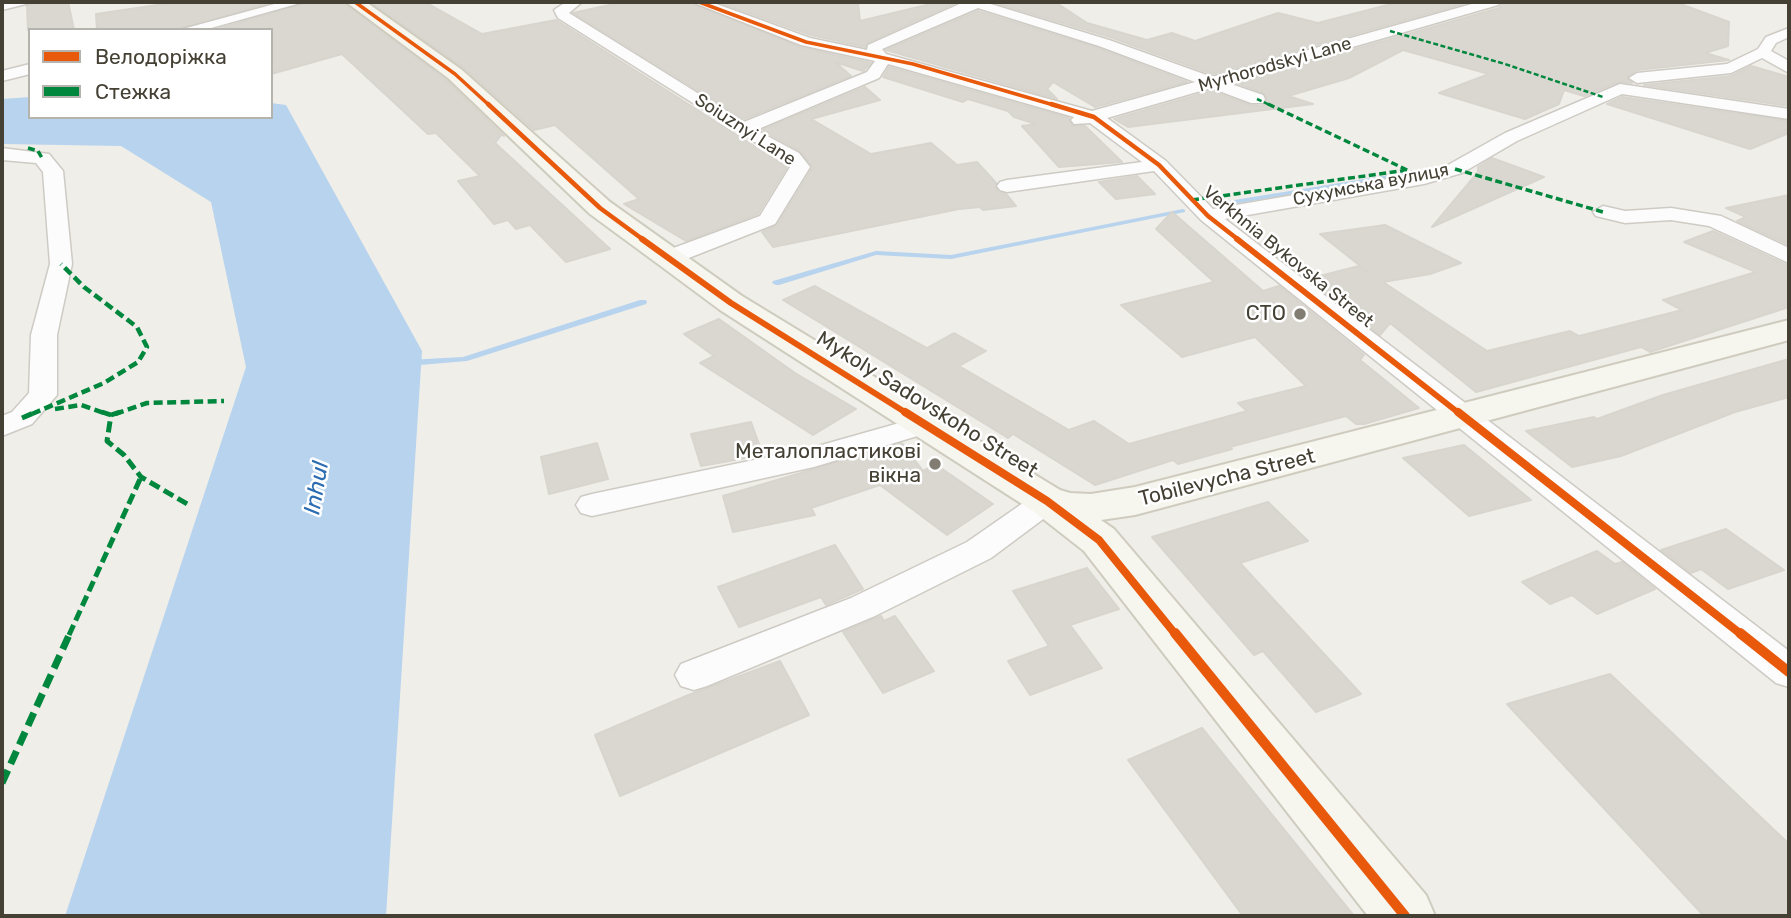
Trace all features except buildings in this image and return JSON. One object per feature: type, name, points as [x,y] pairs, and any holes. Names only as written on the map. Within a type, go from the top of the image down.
[{"type":"street","points":[[2,6],[27,2]]},
{"type":"street","points":[[194,28],[297,2]]},
{"type":"street","name":"Mykoly Sadovskoho Street","points":[[355,2],[455,75],[600,208],[668,258],[731,303],[1047,501],[1099,540],[1405,916]]},
{"type":"street","name":"Soiuznyi Lane","points":[[575,2],[561,10],[563,15],[792,157],[800,167],[768,220],[668,258]]},
{"type":"street","name":"Verkhnia Bykovska Street","points":[[699,2],[806,41],[883,60],[913,64],[1094,117],[1159,165],[1208,216],[1789,672]]},
{"type":"street","name":"Myrhorodskyi Lane","points":[[1055,126],[1217,83],[1493,2]]},
{"type":"street","points":[[744,128],[873,75],[883,60],[873,48],[974,3],[1217,83],[1257,100]]},
{"type":"street","name":"Сухумська вулиця","points":[[1208,216],[1424,178],[1455,169],[1597,90],[1731,68],[1763,52],[1771,40],[1789,32]]},
{"type":"street","points":[[1763,52],[1789,68]]},
{"type":"street","points":[[2,76],[28,70]]},
{"type":"street","points":[[1597,90],[1645,91],[1789,114]]},
{"type":"street","points":[[2,154],[42,158],[53,171],[61,264],[44,335],[43,395],[12,422]]},
{"type":"street","points":[[1007,186],[1159,165]]},
{"type":"street","points":[[1603,212],[1625,217],[1671,214],[1714,220],[1789,256]]},
{"type":"street","name":"Tobilevycha Street","points":[[1047,501],[1070,507],[1110,507],[1464,417],[1789,330]]},
{"type":"street","points":[[592,505],[814,457],[924,425]]},
{"type":"street","points":[[694,676],[863,607],[979,550],[1047,501]]},
{"type":"water","name":"Inhul","points":[[28,97],[28,119],[273,119],[273,103],[286,105],[422,351],[386,916],[65,916],[246,367],[211,202],[121,146],[2,144],[2,99]]},
{"type":"waterway","points":[[1216,205],[1407,174]]},
{"type":"waterway","points":[[776,283],[876,253],[951,257],[1183,211]]},
{"type":"waterway","points":[[408,363],[464,359],[643,302]]},
{"type":"marked path","points":[[1390,31],[1505,64],[1603,97]]},
{"type":"marked path","points":[[1257,99],[1424,178]]},
{"type":"marked path","points":[[28,148],[38,151],[42,158]]},
{"type":"marked path","points":[[1455,169],[1603,212]]},
{"type":"marked path","points":[[1192,200],[1408,170]]},
{"type":"marked path","points":[[22,418],[104,383],[138,362],[147,347],[137,327],[84,287],[61,264]]},
{"type":"marked path","points":[[111,415],[147,403],[224,401]]},
{"type":"marked path","points":[[55,409],[81,405],[111,415],[107,441],[124,455],[141,477],[189,505]]},
{"type":"marked path","points":[[2,783],[141,477]]},
{"type":"cycle path","points":[[355,2],[455,74],[600,208],[668,258],[731,303],[1047,501],[1099,540],[1405,916]]},
{"type":"cycle path","points":[[699,2],[806,42],[913,64],[1094,117],[1159,165],[1208,216],[1789,672]]},
{"type":"place","name":"СТО","points":[[1300,314]]},
{"type":"place","name":"Металопластикові вікна","points":[[935,464]]}]
